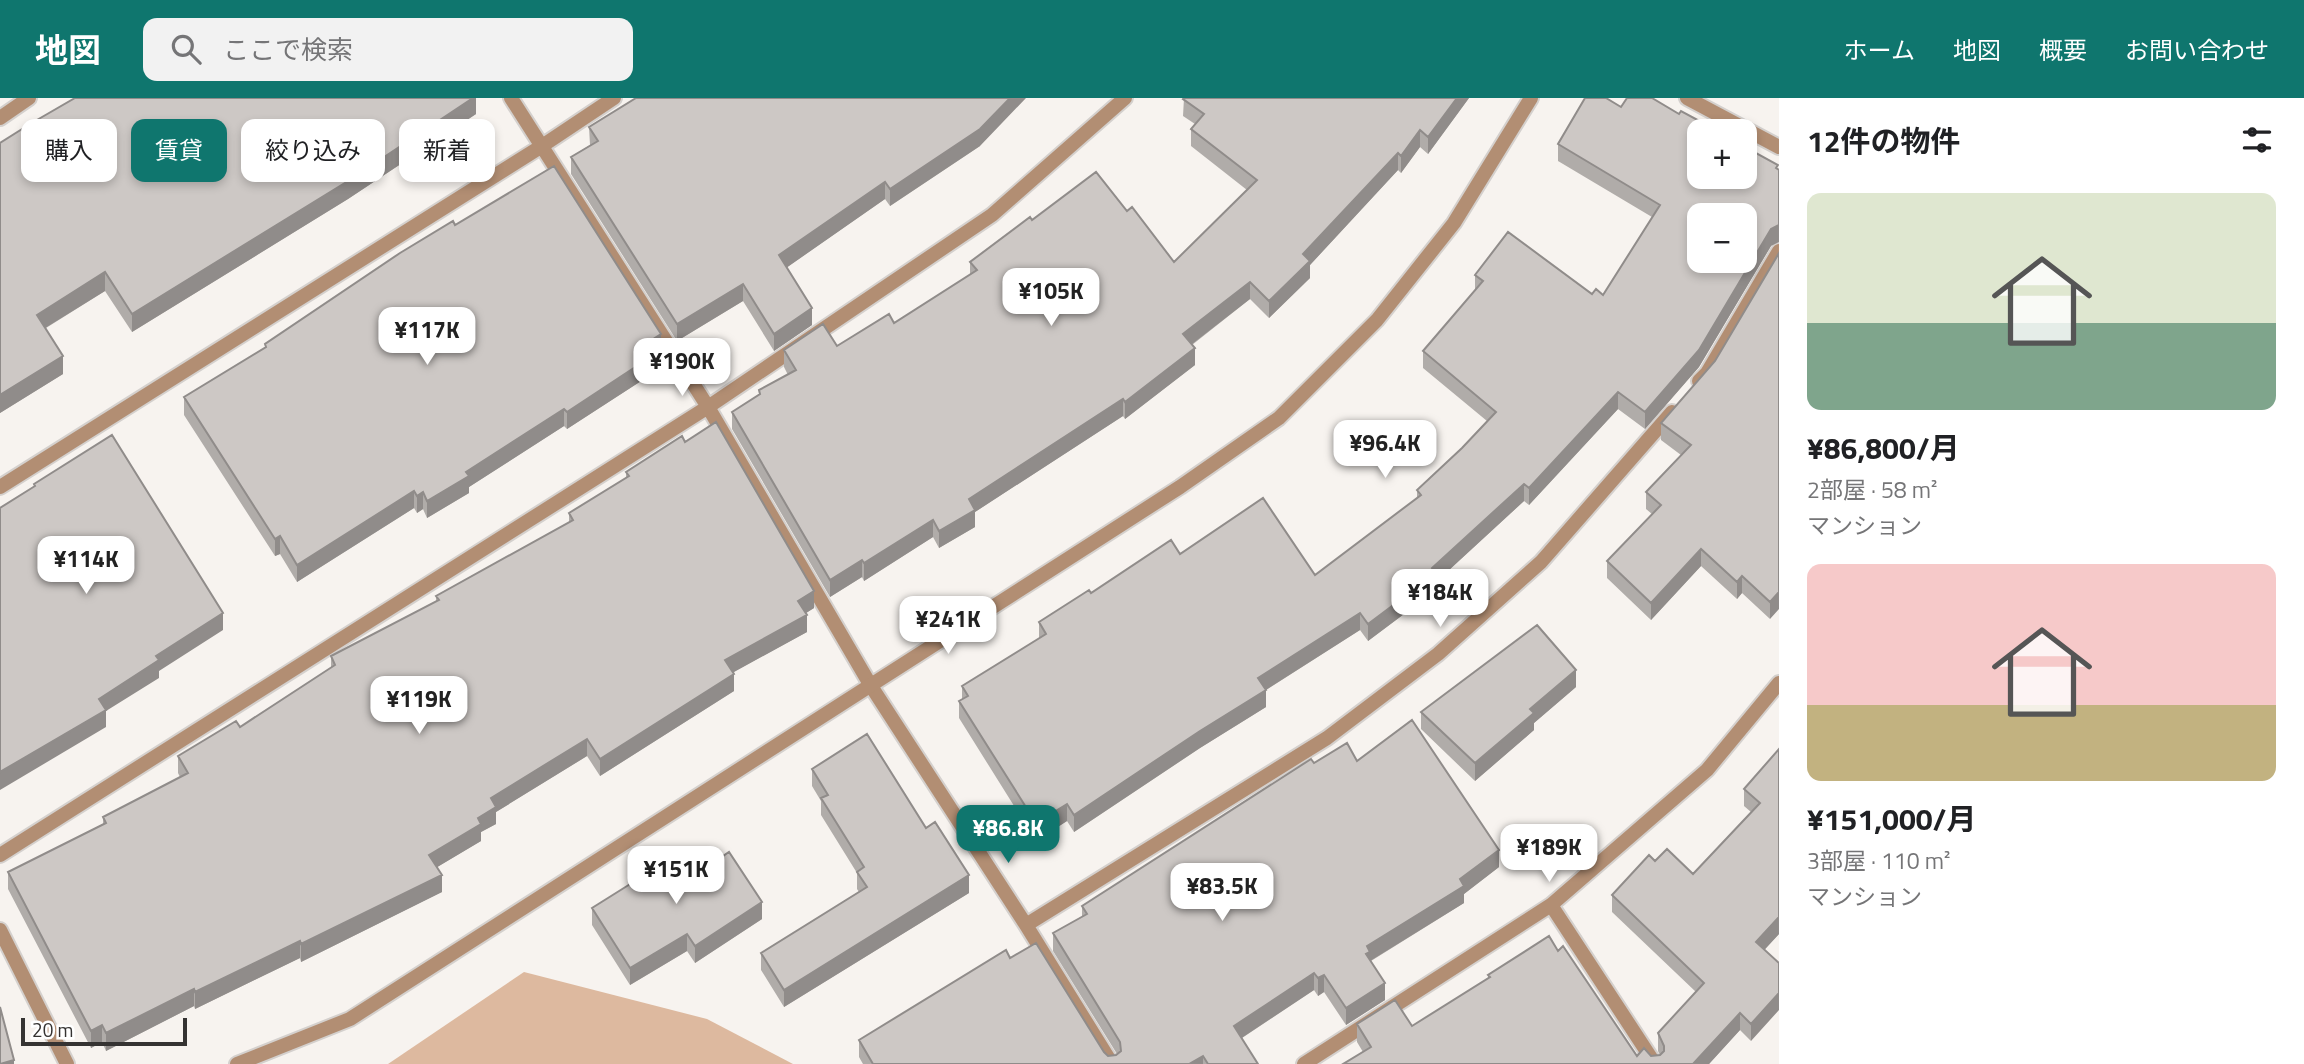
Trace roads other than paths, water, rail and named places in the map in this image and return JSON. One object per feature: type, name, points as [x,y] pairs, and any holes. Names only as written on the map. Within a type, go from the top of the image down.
[{"type":"street","points":[[0,118],[29,98]]},
{"type":"street","points":[[512,98],[708,407],[872,686],[1112,1064]]},
{"type":"street","points":[[0,487],[614,98]]},
{"type":"street","points":[[0,855],[708,407],[992,215],[1125,98]]},
{"type":"street","points":[[237,1064],[350,1018],[872,686],[1180,487],[1279,418],[1377,320],[1454,223],[1531,98]]},
{"type":"street","points":[[1687,98],[1779,147]]},
{"type":"street","points":[[1026,925],[1327,738],[1438,654],[1541,562],[1707,373],[1779,251]]},
{"type":"street","points":[[1304,1064],[1551,905],[1707,770],[1779,683]]},
{"type":"street","points":[[1551,905],[1655,1064]]},
{"type":"street","points":[[0,930],[66,1064]]}]
